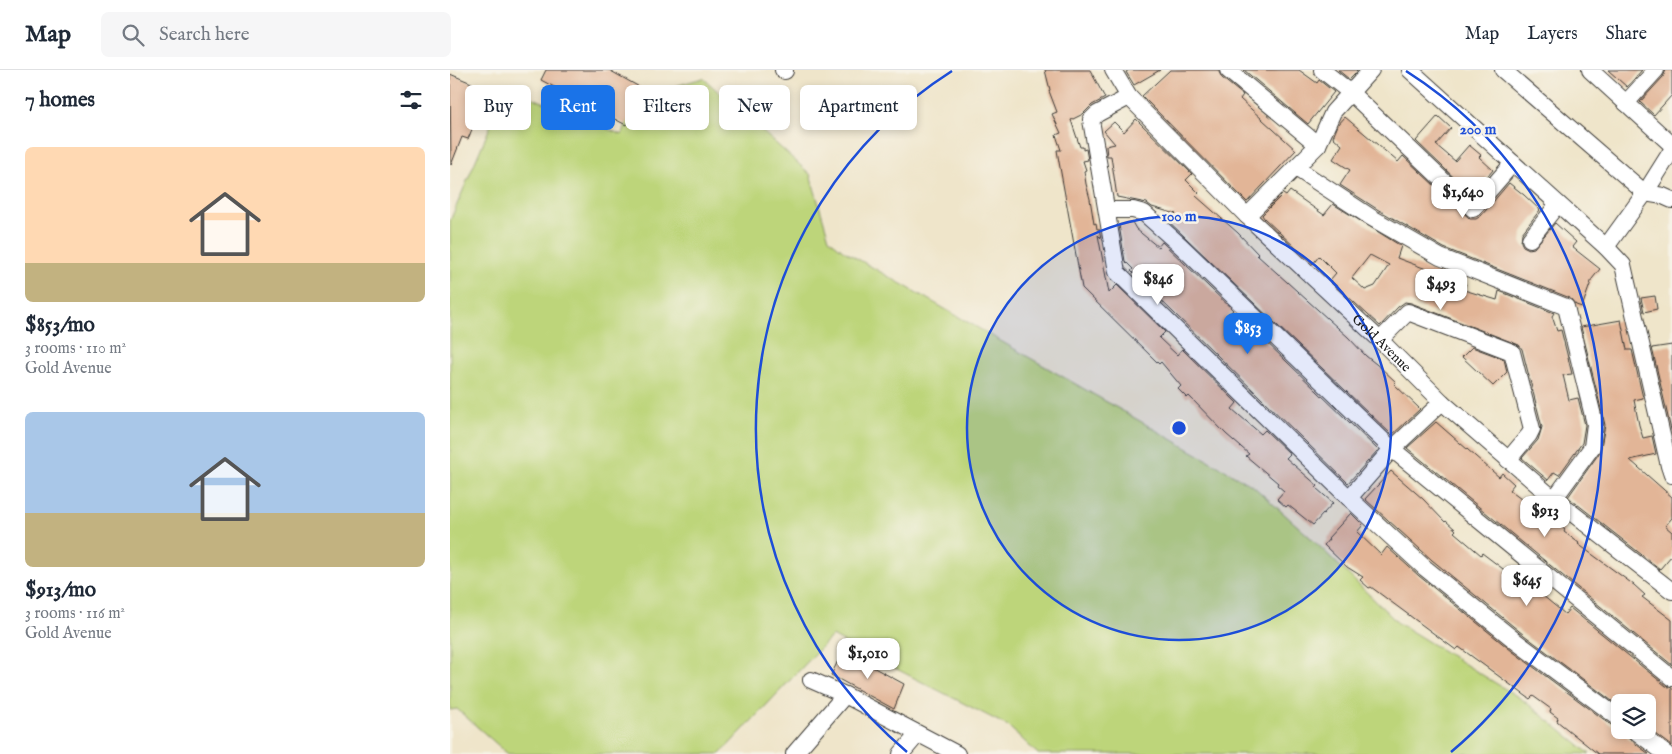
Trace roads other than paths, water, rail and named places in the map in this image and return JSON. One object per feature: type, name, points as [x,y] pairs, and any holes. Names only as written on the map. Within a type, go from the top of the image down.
[{"type":"street","name":"Gold Avenue","points":[[1113,70],[1130,97],[1247,216],[1380,340],[1442,402],[1554,499],[1672,591]]},
{"type":"street","points":[[1228,70],[1318,145]]},
{"type":"street","points":[[1322,70],[1351,92],[1473,209],[1513,163]]},
{"type":"street","points":[[1247,216],[1318,145],[1333,112],[1371,70]]},
{"type":"street","points":[[1410,70],[1606,247],[1623,265],[1666,456],[1672,475]]},
{"type":"street","points":[[1503,70],[1646,193],[1663,196],[1672,200]]},
{"type":"street","points":[[1590,70],[1672,145]]},
{"type":"street","points":[[1626,104],[1656,70]]},
{"type":"street","points":[[1130,97],[1097,114],[1091,120],[1108,210],[1117,272],[1349,498],[1425,568],[1518,643],[1611,712]]},
{"type":"street","points":[[1606,247],[1646,193],[1672,150]]},
{"type":"street","points":[[1296,168],[1372,218],[1440,257],[1566,307],[1595,424],[1592,447],[1554,499]]},
{"type":"street","points":[[1530,239],[1558,204]]},
{"type":"street","points":[[1108,210],[1133,210],[1144,213],[1181,246],[1392,449],[1672,678]]},
{"type":"street","points":[[1380,340],[1408,312],[1512,352],[1532,429],[1508,460]]},
{"type":"street","points":[[1349,498],[1392,449],[1442,402]]},
{"type":"street","points":[[811,680],[845,695],[957,754]]},
{"type":"street","points":[[794,754],[845,695]]},
{"type":"street","points":[[900,754],[918,734]]},
{"type":"street","points":[[1646,739],[1666,754]]}]
